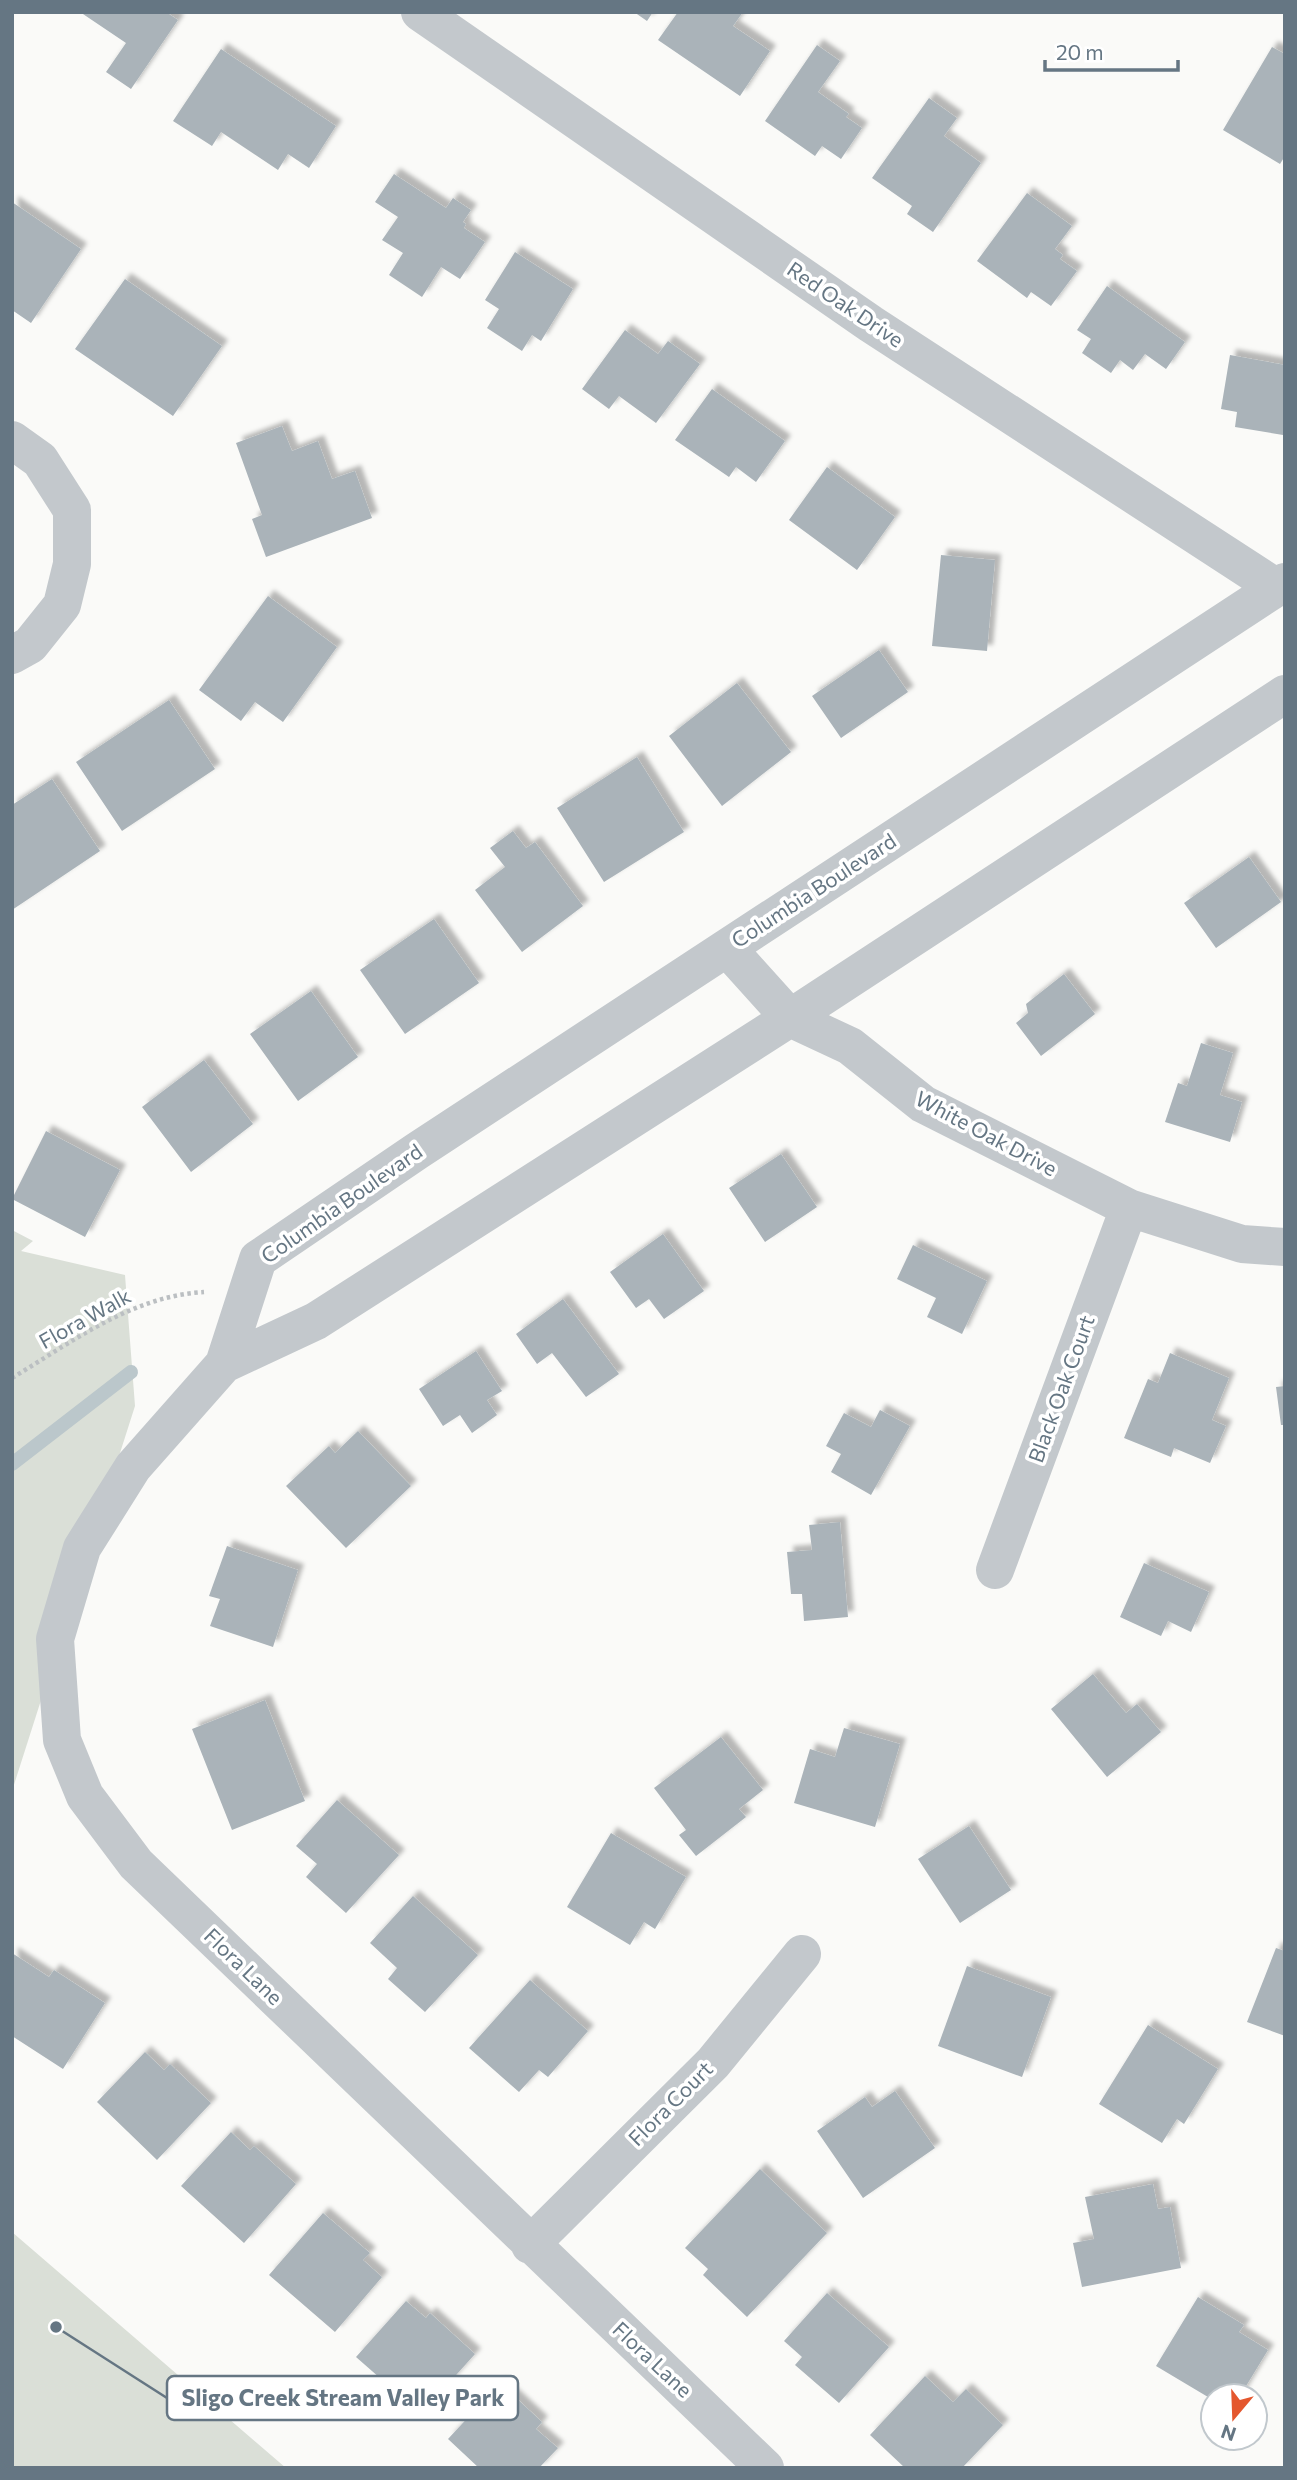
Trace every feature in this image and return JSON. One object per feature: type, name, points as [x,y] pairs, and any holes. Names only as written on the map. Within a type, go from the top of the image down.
[{"type":"street","name":"Red Oak Drive","points":[[420,12],[871,324],[1281,585]]},
{"type":"street","points":[[12,440],[40,460],[72,510],[72,564],[62,606],[30,645],[12,655]]},
{"type":"street","name":"Columbia Boulevard","points":[[224,1364],[258,1259],[417,1151],[1281,585]]},
{"type":"street","points":[[224,1364],[316,1321],[790,1018],[1285,694]]},
{"type":"street","name":"White Oak Drive","points":[[727,948],[790,1018],[850,1046],[923,1104],[1129,1208],[1242,1244],[1285,1247]]},
{"type":"street","name":"Black Oak Court","points":[[995,1570],[1129,1208]]},
{"type":"street","name":"Flora Lane","points":[[224,1364],[133,1467],[82,1548],[55,1639],[62,1740],[85,1796],[136,1864],[765,2468]]},
{"type":"street","name":"Flora Court","points":[[530,2245],[713,2063],[802,1954]]},
{"type":"path","name":"Flora Walk","points":[[12,1378],[133,1308],[167,1297],[201,1292],[225,1292],[246,1299]]},
{"type":"shaded area","points":[[12,1230],[33,1241],[21,1251],[125,1275],[135,1406],[12,1791]]},
{"type":"shaded area","points":[[12,2232],[286,2468],[12,2468]]},
{"type":"building","points":[[80,12],[166,12],[178,20],[131,89],[106,72],[126,43]]},
{"type":"building","points":[[634,12],[653,12],[647,21]]},
{"type":"building","points":[[678,12],[743,12],[733,26],[770,51],[740,96],[658,40]]},
{"type":"building","points":[[817,45],[840,61],[818,92],[849,114],[846,117],[862,128],[841,159],[822,146],[815,156],[765,121]]},
{"type":"building","points":[[1272,47],[1285,54],[1285,156],[1280,164],[1223,130]]},
{"type":"building","points":[[221,49],[336,126],[309,168],[288,154],[278,170],[221,132],[212,146],[173,121]]},
{"type":"building","points":[[929,98],[957,118],[944,136],[981,163],[933,232],[907,214],[912,206],[872,178]]},
{"type":"building","points":[[394,174],[446,208],[453,198],[471,210],[463,222],[466,224],[464,228],[485,242],[460,279],[441,267],[422,297],[389,275],[403,253],[382,240],[398,217],[375,202]]},
{"type":"building","points":[[1027,193],[1072,226],[1055,249],[1063,255],[1060,259],[1077,271],[1051,306],[1031,292],[1027,298],[977,261]]},
{"type":"building","points":[[12,202],[81,249],[31,323],[12,310]]},
{"type":"building","points":[[515,252],[573,289],[541,341],[532,335],[522,351],[487,328],[499,309],[485,300]]},
{"type":"building","points":[[125,279],[222,346],[173,416],[75,349]]},
{"type":"building","points":[[1107,286],[1185,342],[1166,369],[1145,354],[1133,370],[1120,360],[1111,373],[1082,353],[1091,339],[1077,330]]},
{"type":"building","points":[[625,330],[658,354],[668,341],[700,364],[656,423],[619,396],[609,409],[582,389]]},
{"type":"building","points":[[1230,355],[1285,365],[1283,435],[1235,427],[1237,412],[1221,409]]},
{"type":"building","points":[[712,389],[785,441],[756,482],[736,467],[729,477],[675,440]]},
{"type":"building","points":[[282,426],[292,451],[318,441],[332,479],[355,471],[372,518],[266,557],[252,519],[262,515],[236,443]]},
{"type":"building","points":[[827,467],[895,517],[857,570],[789,520]]},
{"type":"building","points":[[941,555],[995,560],[987,651],[932,646]]},
{"type":"building","points":[[268,596],[337,647],[283,722],[255,702],[241,721],[199,690]]},
{"type":"building","points":[[879,650],[908,692],[841,738],[812,696]]},
{"type":"building","points":[[737,683],[791,752],[722,806],[669,736]]},
{"type":"building","points":[[169,700],[215,769],[122,831],[76,762]]},
{"type":"building","points":[[637,757],[684,832],[604,882],[557,808]]},
{"type":"building","points":[[52,779],[100,851],[12,910],[12,805]]},
{"type":"building","points":[[513,831],[526,848],[535,842],[583,906],[522,952],[475,890],[505,867],[490,848]]},
{"type":"building","points":[[1249,857],[1281,902],[1216,948],[1184,903]]},
{"type":"building","points":[[434,919],[479,983],[405,1034],[360,970]]},
{"type":"building","points":[[1064,974],[1095,1014],[1041,1056],[1016,1023],[1028,1013],[1026,1004]]},
{"type":"building","points":[[311,991],[358,1057],[298,1101],[250,1034]]},
{"type":"building","points":[[1201,1043],[1233,1053],[1220,1095],[1242,1102],[1230,1142],[1165,1122],[1178,1083],[1187,1086]]},
{"type":"building","points":[[204,1060],[253,1124],[191,1172],[142,1107]]},
{"type":"building","points":[[46,1131],[120,1170],[85,1237],[12,1199]]},
{"type":"building","points":[[781,1154],[817,1207],[765,1242],[729,1188]]},
{"type":"building","points":[[663,1234],[704,1291],[664,1319],[649,1299],[636,1308],[610,1272]]},
{"type":"building","points":[[913,1245],[987,1281],[962,1334],[927,1317],[936,1298],[897,1279]]},
{"type":"building","points":[[563,1299],[619,1374],[586,1397],[552,1353],[537,1364],[516,1334]]},
{"type":"building","points":[[476,1351],[502,1391],[487,1400],[497,1415],[472,1433],[460,1415],[443,1426],[419,1389]]},
{"type":"building","points":[[1170,1353],[1229,1378],[1212,1420],[1226,1426],[1210,1463],[1174,1448],[1171,1457],[1124,1438],[1148,1379],[1158,1383]]},
{"type":"building","points":[[1285,1386],[1285,1425],[1281,1425],[1276,1387]]},
{"type":"building","points":[[880,1410],[910,1426],[871,1495],[831,1472],[841,1454],[826,1446],[844,1413],[871,1427]]},
{"type":"building","points":[[358,1431],[411,1486],[346,1548],[286,1486],[329,1446],[335,1453]]},
{"type":"building","points":[[840,1522],[848,1617],[804,1621],[802,1594],[791,1594],[787,1552],[812,1550],[809,1525]]},
{"type":"building","points":[[227,1546],[298,1570],[273,1647],[210,1626],[220,1599],[209,1596]]},
{"type":"building","points":[[1144,1563],[1209,1592],[1191,1632],[1168,1621],[1161,1636],[1120,1617]]},
{"type":"building","points":[[1093,1674],[1126,1713],[1137,1704],[1161,1732],[1107,1777],[1051,1709]]},
{"type":"building","points":[[265,1700],[305,1801],[232,1830],[192,1729]]},
{"type":"building","points":[[844,1728],[900,1744],[875,1827],[794,1803],[810,1749],[835,1757]]},
{"type":"building","points":[[721,1737],[763,1790],[739,1809],[746,1817],[696,1856],[679,1835],[686,1830],[654,1788]]},
{"type":"building","points":[[337,1800],[399,1855],[346,1913],[306,1877],[317,1864],[296,1846]]},
{"type":"building","points":[[969,1826],[1011,1890],[960,1923],[918,1859]]},
{"type":"building","points":[[611,1833],[686,1877],[655,1929],[644,1922],[630,1945],[567,1907]]},
{"type":"building","points":[[413,1896],[478,1955],[425,2012],[388,1979],[397,1968],[370,1943]]},
{"type":"building","points":[[1276,1948],[1285,1951],[1285,2036],[1247,2022]]},
{"type":"building","points":[[12,1953],[49,1977],[54,1970],[105,2003],[63,2069],[12,2036]]},
{"type":"building","points":[[967,1966],[1051,1997],[1022,2077],[938,2046]]},
{"type":"building","points":[[530,1980],[588,2031],[548,2077],[539,2070],[519,2092],[469,2048]]},
{"type":"building","points":[[1148,2025],[1218,2069],[1184,2124],[1177,2119],[1162,2143],[1099,2104]]},
{"type":"building","points":[[145,2052],[164,2070],[170,2064],[211,2103],[157,2160],[97,2102]]},
{"type":"building","points":[[895,2091],[935,2148],[863,2198],[817,2131],[865,2097],[872,2107]]},
{"type":"building","points":[[231,2132],[250,2150],[254,2146],[296,2184],[244,2243],[181,2186]]},
{"type":"building","points":[[760,2169],[827,2233],[747,2317],[703,2275],[708,2269],[685,2248]]},
{"type":"building","points":[[1153,2184],[1158,2209],[1170,2207],[1181,2268],[1082,2287],[1073,2243],[1094,2239],[1085,2197]]},
{"type":"building","points":[[323,2213],[370,2253],[363,2260],[382,2277],[335,2332],[269,2275]]},
{"type":"building","points":[[827,2293],[889,2347],[839,2403],[795,2365],[802,2357],[784,2341]]},
{"type":"building","points":[[1198,2297],[1244,2325],[1239,2332],[1268,2350],[1249,2382],[1199,2382],[1199,2392],[1156,2366]]},
{"type":"building","points":[[406,2301],[426,2318],[430,2313],[475,2354],[421,2414],[356,2357]]},
{"type":"building","points":[[925,2376],[953,2402],[966,2389],[1003,2425],[962,2468],[905,2468],[870,2435]]},
{"type":"building","points":[[500,2383],[542,2422],[536,2429],[558,2448],[539,2468],[479,2468],[448,2439]]},
{"type":"waterway","points":[[12,1464],[131,1372]]},
{"type":"place","name":"Sligo Creek Stream Valley Park","points":[[56,2327]]}]
